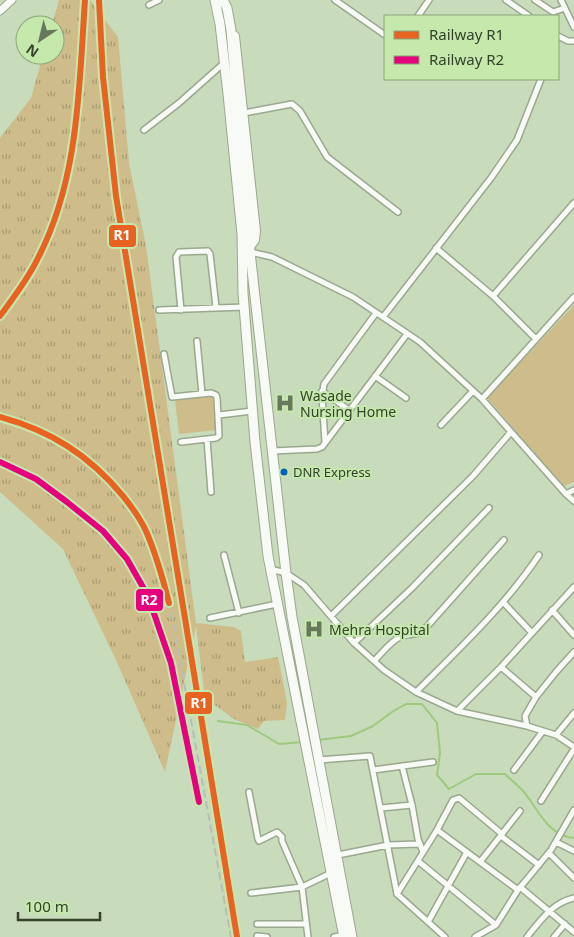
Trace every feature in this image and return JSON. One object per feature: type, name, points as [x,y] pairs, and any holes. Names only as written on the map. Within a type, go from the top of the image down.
[{"type":"highway","points":[[215,0],[225,62],[242,234],[244,307],[252,410],[270,569],[344,937]]},
{"type":"highway","points":[[223,0],[227,8],[231,30],[250,250],[286,573],[311,722],[338,855],[344,937]]},
{"type":"main road","points":[[229,0],[238,54],[256,231],[255,240],[250,250]]},
{"type":"street","points":[[0,11],[12,0]]},
{"type":"street","points":[[150,5],[159,0]]},
{"type":"street","points":[[335,0],[384,34]]},
{"type":"street","points":[[419,15],[429,0]]},
{"type":"street","points":[[506,0],[528,15]]},
{"type":"street","points":[[536,0],[553,12],[565,8]]},
{"type":"street","points":[[561,0],[574,27]]},
{"type":"street","points":[[559,36],[568,41],[574,41]]},
{"type":"street","points":[[144,130],[179,103],[225,62]]},
{"type":"street","points":[[383,318],[491,178],[517,140],[541,80]]},
{"type":"street","points":[[244,113],[292,104],[300,111],[327,157],[398,212]]},
{"type":"street","points":[[493,296],[574,202]]},
{"type":"street","points":[[436,248],[493,296],[536,339]]},
{"type":"street","points":[[250,250],[272,256],[353,297],[420,342],[482,399],[574,502]]},
{"type":"street","points":[[181,310],[176,257],[179,252],[208,251],[210,254],[216,307]]},
{"type":"street","points":[[482,399],[574,297]]},
{"type":"street","points":[[159,310],[244,307]]},
{"type":"street","points":[[325,442],[322,391],[326,381],[376,313]]},
{"type":"street","points":[[272,451],[317,449],[325,442],[407,334]]},
{"type":"street","points":[[197,341],[202,394]]},
{"type":"street","points":[[164,354],[172,397],[216,394],[219,436],[181,442]]},
{"type":"street","points":[[375,376],[406,398]]},
{"type":"street","points":[[322,391],[349,410]]},
{"type":"street","points":[[441,425],[473,391]]},
{"type":"street","points":[[219,415],[252,410]]},
{"type":"street","points":[[331,616],[473,476],[511,432]]},
{"type":"street","points":[[207,439],[211,492]]},
{"type":"street","points":[[566,494],[574,490]]},
{"type":"street","points":[[354,643],[412,588],[489,508]]},
{"type":"street","points":[[374,661],[398,638],[407,634],[417,634],[423,630],[504,540]]},
{"type":"street","points":[[224,555],[239,613]]},
{"type":"street","points":[[416,692],[455,654],[503,602],[522,580],[539,555]]},
{"type":"street","points":[[270,569],[286,573],[304,585],[354,643],[374,661],[416,692],[457,711],[527,726],[556,735],[574,748],[541,801]]},
{"type":"street","points":[[457,711],[501,667],[574,588]]},
{"type":"street","points":[[503,602],[532,633]]},
{"type":"street","points":[[210,618],[277,604]]},
{"type":"street","points":[[552,610],[574,635]]},
{"type":"street","points":[[527,726],[525,716],[536,697],[574,652]]},
{"type":"street","points":[[501,667],[536,697]]},
{"type":"street","points":[[556,735],[574,713]]},
{"type":"street","points":[[514,770],[543,731]]},
{"type":"street","points":[[318,756],[370,756],[397,894],[445,937]]},
{"type":"street","points":[[373,770],[433,762]]},
{"type":"street","points":[[402,766],[419,844],[423,852]]},
{"type":"street","points":[[249,792],[259,841],[277,832],[282,837],[302,887],[308,937]]},
{"type":"street","points":[[397,894],[437,830],[453,800],[459,798],[539,865]]},
{"type":"street","points":[[381,808],[412,805]]},
{"type":"street","points":[[475,937],[496,925],[519,889],[549,852],[574,810]]},
{"type":"street","points":[[480,862],[520,812]]},
{"type":"street","points":[[437,830],[549,911],[574,932]]},
{"type":"street","points":[[557,840],[574,851]]},
{"type":"street","points":[[338,855],[388,845],[419,844]]},
{"type":"street","points":[[428,922],[466,852]]},
{"type":"street","points":[[549,852],[574,878]]},
{"type":"street","points":[[418,861],[496,925]]},
{"type":"street","points":[[252,893],[302,887],[332,873]]},
{"type":"street","points":[[527,937],[549,911],[558,904],[574,898]]},
{"type":"street","points":[[256,924],[306,924]]},
{"type":"street","points":[[554,937],[565,924]]},
{"type":"street","points":[[257,936],[267,937]]},
{"type":"green space","points":[[59,0],[90,0],[118,37],[129,163],[146,246],[196,623],[234,627],[241,631],[245,662],[278,657],[287,703],[285,720],[264,721],[258,729],[234,719],[205,698],[196,626],[165,772],[116,660],[63,549],[0,492],[0,138],[31,98],[40,65],[65,65],[65,15],[55,15]]},
{"type":"green space","points":[[574,305],[574,482],[564,486],[487,398]]},
{"type":"green space","points":[[214,395],[217,430],[179,434],[175,399]]},
{"type":"waterway","points":[[318,740],[351,736],[373,726],[406,704],[422,704],[437,723],[440,753],[437,775],[449,789],[476,774],[505,774],[523,791],[550,827],[565,836],[574,838]]},
{"type":"waterway","points":[[218,721],[247,725],[279,744],[303,742]]},
{"type":"railway","points":[[0,316],[34,266],[52,228],[62,197],[75,132],[85,0]]},
{"type":"railway","points":[[0,417],[18,422],[51,437],[95,467],[121,493],[146,532],[157,561],[171,612],[231,937]]},
{"type":"railway","points":[[0,462],[36,479],[67,502],[103,531],[127,559],[148,596],[171,663],[191,758]]},
{"type":"rail line","name":"R1","points":[[0,316],[34,266],[52,228],[62,197],[75,132],[85,0]]},
{"type":"rail line","name":"R1","points":[[99,0],[103,77],[116,196],[237,937]]},
{"type":"rail line","name":"R1","points":[[0,417],[36,429],[68,446],[97,468],[110,481],[132,508],[146,531],[169,603]]},
{"type":"rail line","name":"R2","points":[[0,462],[36,479],[67,502],[103,531],[127,559],[148,596],[171,663],[199,802]]},
{"type":"place","name":"Wasade Nursing Home","points":[[285,403]]},
{"type":"place","name":"DNR Express","points":[[284,472]]},
{"type":"place","name":"Mehra Hospital","points":[[314,629]]}]
